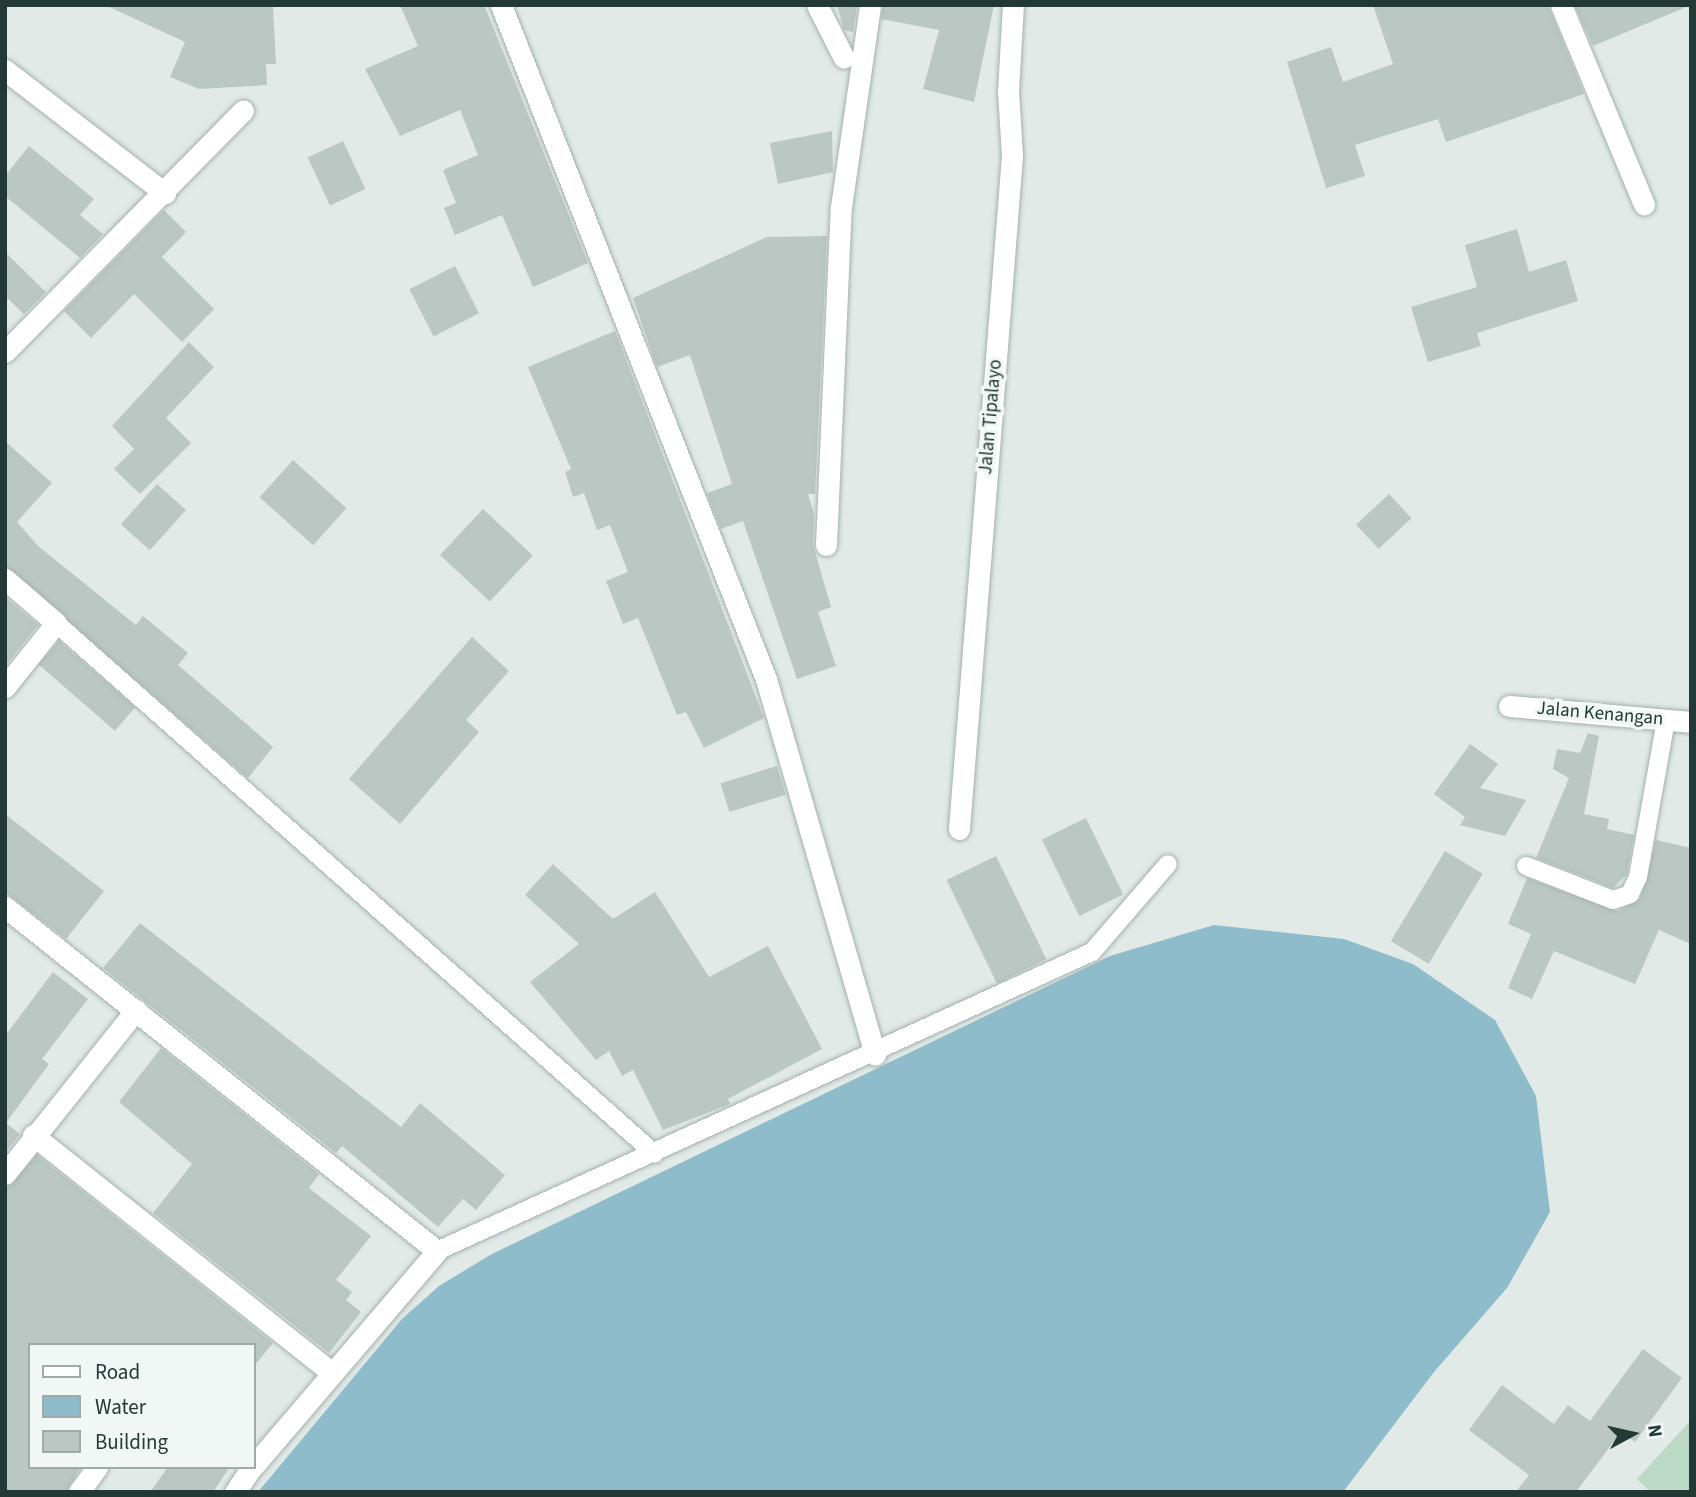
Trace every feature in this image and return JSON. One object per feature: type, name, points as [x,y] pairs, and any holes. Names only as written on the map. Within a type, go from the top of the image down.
[{"type":"street","points":[[501,5],[766,679],[875,1055]]},
{"type":"street","points":[[817,5],[844,58]]},
{"type":"street","points":[[826,545],[841,207],[870,5]]},
{"type":"street","name":"Jalan Tipalayo","points":[[959,829],[1012,155],[1008,91],[1013,5]]},
{"type":"street","points":[[1561,5],[1644,204]]},
{"type":"street","points":[[5,70],[165,193]]},
{"type":"street","points":[[5,352],[165,193],[243,111]]},
{"type":"street","points":[[5,579],[56,623],[5,687]]},
{"type":"street","name":"Jalan Kenangan","points":[[1509,706],[1691,722]]},
{"type":"street","points":[[5,907],[437,1251],[330,1371],[256,1462]]},
{"type":"street","points":[[5,1174],[33,1135],[136,1010]]},
{"type":"street","points":[[33,1135],[330,1371]]},
{"type":"street","points":[[79,1492],[96,1469]]},
{"type":"street","points":[[235,1492],[251,1469]]},
{"type":"lane","points":[[56,623],[655,1154]]},
{"type":"lane","points":[[1526,866],[1613,901],[1630,894],[1638,877],[1666,720]]},
{"type":"lane","points":[[437,1251],[875,1055],[1091,952],[1168,864]]},
{"type":"green space","points":[[1691,1420],[1691,1492],[1651,1492],[1637,1479]]},
{"type":"water","points":[[1214,925],[1344,939],[1413,964],[1495,1020],[1536,1096],[1550,1212],[1507,1288],[1434,1372],[1343,1492],[258,1492],[402,1319],[439,1286],[490,1255],[1110,956]]},
{"type":"building","points":[[105,5],[273,7],[276,64],[266,64],[267,85],[199,89],[170,77],[185,42]]},
{"type":"building","points":[[400,5],[484,5],[588,263],[533,287],[502,215],[455,235],[444,208],[456,203],[443,170],[478,155],[460,110],[400,136],[365,69],[418,46]]},
{"type":"building","points":[[837,5],[857,5],[853,32],[844,30]]},
{"type":"building","points":[[883,5],[994,5],[974,102],[923,89],[939,30],[881,19]]},
{"type":"building","points":[[1373,5],[1548,5],[1584,94],[1446,142],[1438,119],[1355,145],[1365,176],[1326,188],[1287,62],[1331,47],[1343,82],[1393,64]]},
{"type":"building","points":[[1578,5],[1691,5],[1593,46],[1575,6]]},
{"type":"building","points":[[832,131],[833,172],[778,184],[770,143]]},
{"type":"building","points":[[343,141],[365,189],[330,206],[308,157]]},
{"type":"building","points":[[29,146],[94,199],[80,215],[103,234],[80,258],[5,196],[5,176]]},
{"type":"building","points":[[164,210],[186,232],[162,257],[214,309],[182,342],[134,294],[91,338],[64,311]]},
{"type":"building","points":[[1517,229],[1529,272],[1566,260],[1578,301],[1477,333],[1481,346],[1428,362],[1411,307],[1477,287],[1465,245]]},
{"type":"building","points":[[827,236],[815,494],[808,494],[814,514],[813,545],[831,607],[818,612],[836,666],[797,679],[743,521],[721,529],[707,493],[732,484],[690,355],[657,367],[633,298],[767,237]]},
{"type":"building","points":[[5,252],[46,292],[24,314],[5,296]]},
{"type":"building","points":[[455,266],[479,313],[434,336],[410,289]]},
{"type":"building","points":[[615,331],[764,718],[704,748],[686,712],[677,715],[638,618],[623,624],[606,581],[628,572],[610,525],[597,530],[584,493],[573,497],[565,472],[571,469],[528,367]]},
{"type":"building","points":[[189,342],[214,367],[166,418],[191,443],[140,494],[114,469],[134,449],[112,426]]},
{"type":"building","points":[[5,441],[52,483],[17,522],[38,546],[136,625],[143,616],[188,653],[178,665],[273,747],[248,778],[5,566]]},
{"type":"building","points":[[293,460],[347,508],[313,545],[260,497]]},
{"type":"building","points":[[157,484],[186,510],[150,550],[121,524]]},
{"type":"building","points":[[1389,494],[1412,518],[1379,549],[1356,525]]},
{"type":"building","points":[[483,509],[533,555],[490,601],[440,555]]},
{"type":"building","points":[[5,597],[38,625],[5,666]]},
{"type":"building","points":[[472,637],[509,671],[466,720],[479,732],[400,824],[349,779]]},
{"type":"building","points":[[59,641],[135,707],[115,731],[39,664]]},
{"type":"building","points":[[1588,733],[1599,736],[1584,814],[1609,819],[1607,829],[1634,835],[1627,874],[1613,888],[1536,858],[1569,778],[1553,769],[1557,749],[1580,753]]},
{"type":"building","points":[[1470,744],[1498,764],[1480,788],[1526,800],[1505,836],[1460,825],[1465,817],[1434,794]]},
{"type":"building","points":[[777,766],[786,795],[729,812],[721,783]]},
{"type":"building","points":[[5,814],[104,891],[66,939],[5,892]]},
{"type":"building","points":[[1086,818],[1123,894],[1079,916],[1042,839]]},
{"type":"building","points":[[1656,840],[1691,848],[1691,944],[1659,930],[1635,984],[1554,951],[1532,999],[1508,988],[1531,934],[1508,924],[1527,878],[1617,911],[1640,899]]},
{"type":"building","points":[[1445,851],[1483,874],[1429,964],[1391,941]]},
{"type":"building","points":[[996,856],[1046,959],[997,983],[947,880]]},
{"type":"building","points":[[553,864],[613,919],[655,892],[709,977],[768,946],[822,1049],[728,1099],[730,1104],[663,1130],[633,1070],[622,1076],[609,1051],[596,1060],[530,982],[579,944],[525,895]]},
{"type":"building","points":[[140,923],[401,1127],[420,1103],[505,1175],[476,1210],[463,1199],[438,1227],[342,1146],[336,1153],[103,968]]},
{"type":"building","points":[[53,972],[88,999],[42,1059],[49,1064],[6,1123],[20,1134],[5,1153],[5,1036]]},
{"type":"building","points":[[161,1048],[319,1174],[309,1188],[371,1236],[336,1280],[352,1292],[346,1300],[361,1312],[329,1353],[153,1213],[192,1164],[119,1102]]},
{"type":"building","points":[[37,1155],[273,1343],[256,1364],[256,1343],[28,1343],[28,1469],[80,1469],[66,1492],[5,1492],[5,1187]]},
{"type":"building","points":[[1643,1349],[1682,1378],[1635,1442],[1621,1432],[1576,1492],[1516,1492],[1529,1475],[1469,1430],[1502,1385],[1554,1424],[1568,1405],[1590,1421]]},
{"type":"building","points":[[167,1469],[229,1469],[213,1492],[150,1492]]}]
